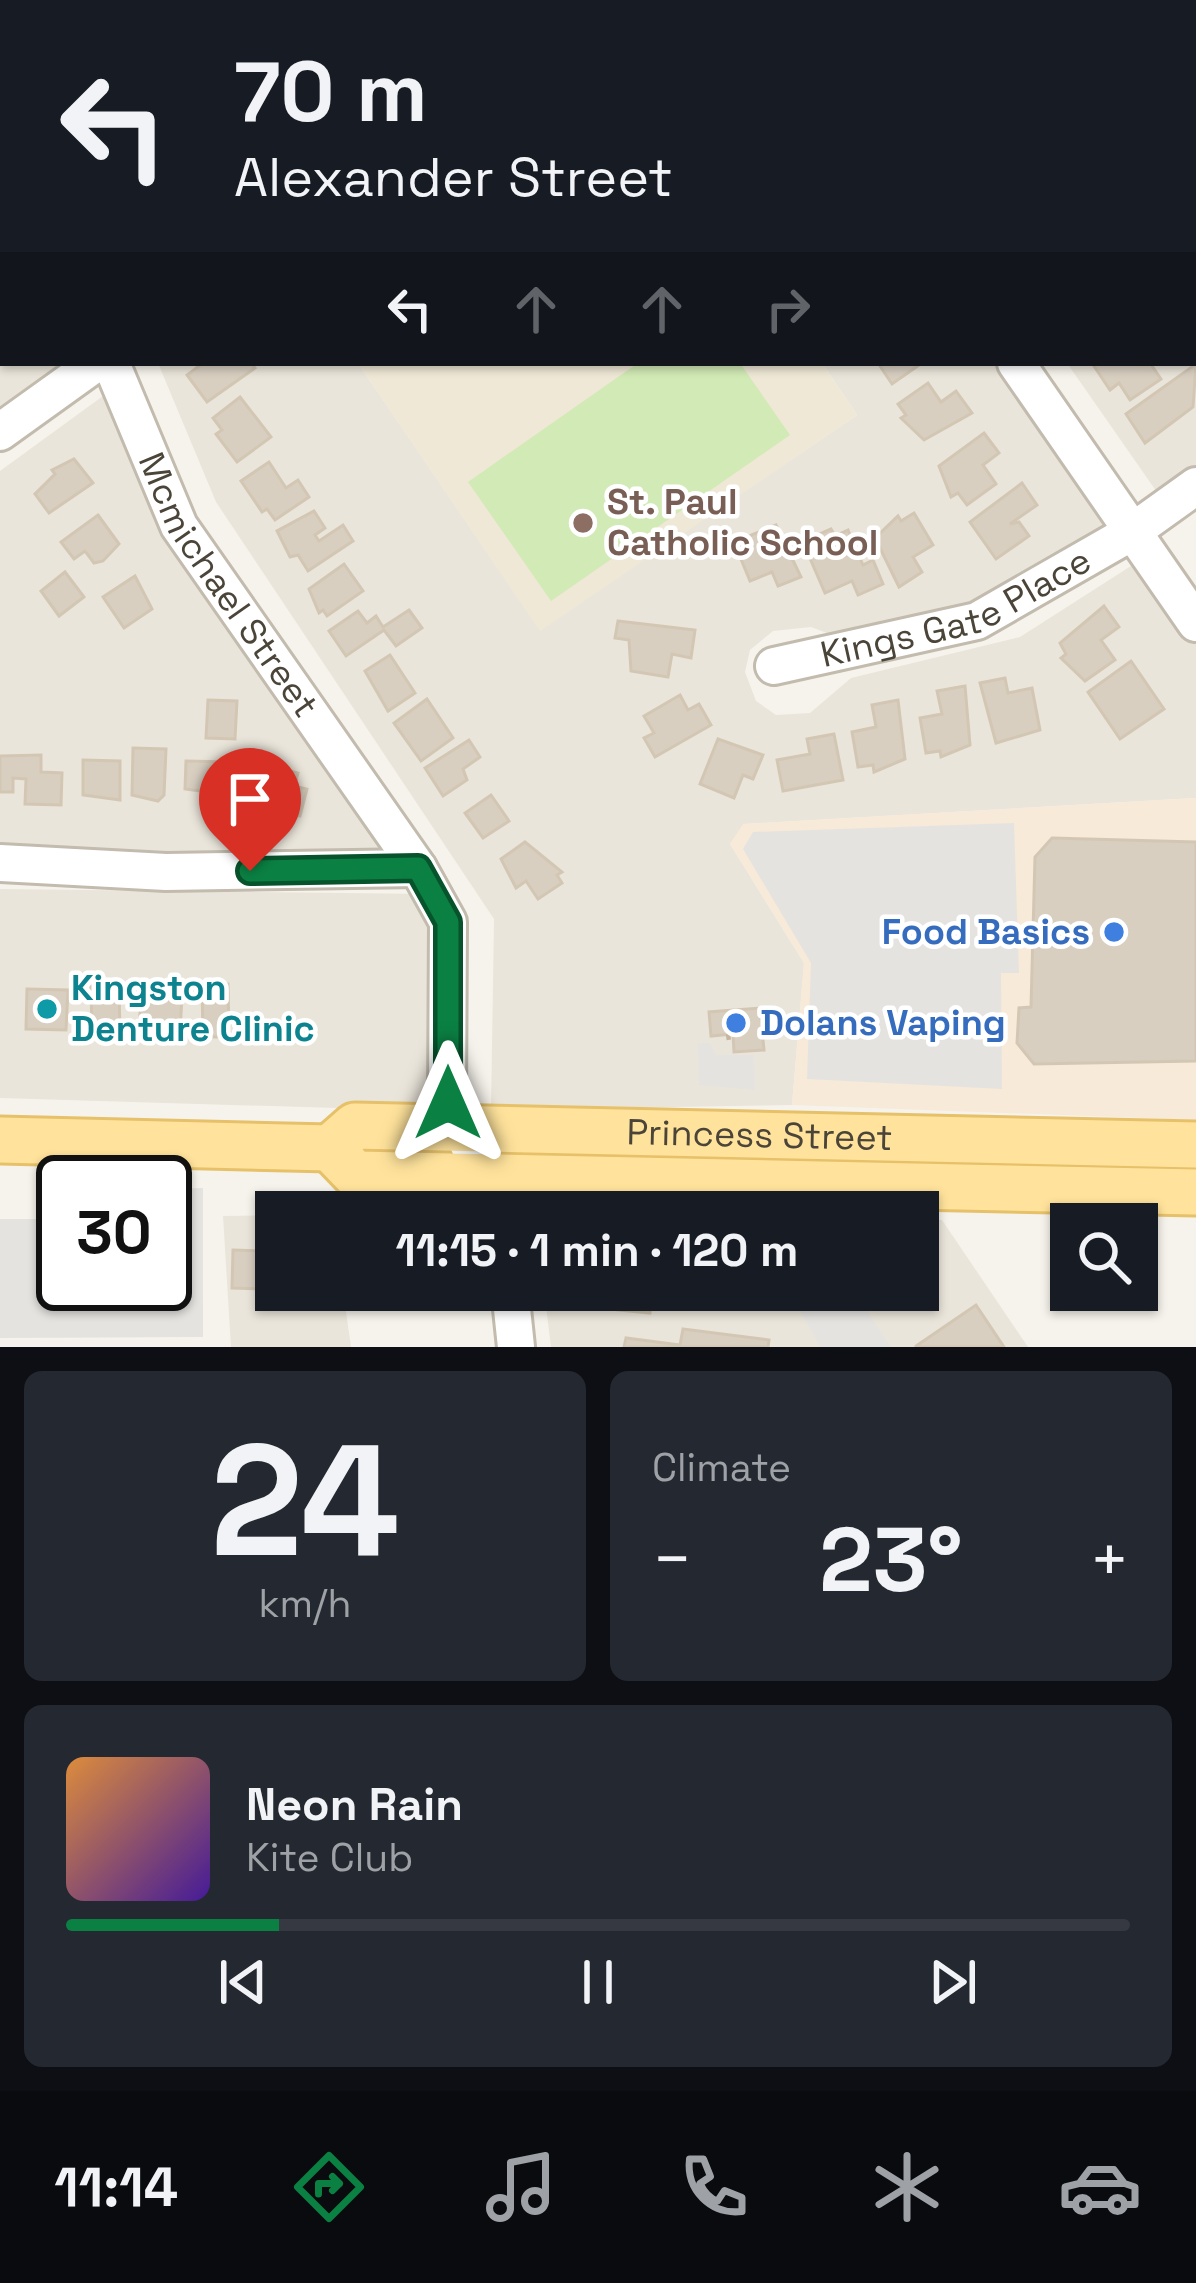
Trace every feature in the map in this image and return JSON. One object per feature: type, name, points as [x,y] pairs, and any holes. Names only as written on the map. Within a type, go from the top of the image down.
[{"type":"main road","name":"Princess Street","points":[[0,1140],[330,1148],[355,1126],[1196,1144]]},
{"type":"main road","name":"Princess Street","points":[[330,1148],[355,1174],[467,1191]]},
{"type":"main road","name":"Princess Street","points":[[604,1191],[825,1183],[1196,1192]]},
{"type":"street","points":[[0,432],[92,366]]},
{"type":"street","name":"Mcmichael Street","points":[[111,366],[179,526],[418,868],[448,922],[447,1100],[457,1129]]},
{"type":"street","points":[[1018,366],[1196,623]]},
{"type":"street","name":"Kings Gate Place","points":[[774,666],[977,621],[1132,532],[1196,486]]},
{"type":"street","points":[[0,863],[166,872],[418,868]]},
{"type":"street","points":[[457,1129],[491,1191]]},
{"type":"street","points":[[820,1137],[825,1183]]},
{"type":"street","points":[[512,1311],[516,1347]]},
{"type":"shaded area","points":[[0,366],[78,366],[0,423]]},
{"type":"shaded area","points":[[159,366],[360,366],[540,630],[857,415],[824,366],[1007,366],[1113,519],[1111,535],[1007,603],[843,639],[811,627],[773,631],[750,650],[745,672],[756,701],[776,715],[810,713],[851,678],[1020,637],[1131,566],[1144,565],[1196,630],[1196,798],[744,824],[730,844],[804,963],[792,1105],[491,1110],[494,919],[216,502]]},
{"type":"shaded area","name":"St. Paul Catholic School","points":[[360,366],[824,366],[857,415],[540,631]]},
{"type":"shaded area","points":[[1069,366],[1196,366],[1196,468],[1159,495]]},
{"type":"shaded area","points":[[103,396],[127,409],[387,846],[374,860],[0,844],[0,471]]},
{"type":"shaded area","points":[[1196,798],[1196,1120],[792,1105],[804,963],[730,844],[743,824]]},
{"type":"shaded area","points":[[1014,823],[1019,973],[1001,973],[1002,1089],[807,1079],[811,963],[743,849],[753,832]]},
{"type":"shaded area","points":[[0,889],[429,894],[435,1111],[0,1098]]},
{"type":"shaded area","points":[[698,1043],[710,1043],[716,1055],[754,1055],[755,1090],[699,1085]]},
{"type":"shaded area","points":[[192,1188],[203,1188],[203,1337],[0,1338],[0,1219],[36,1219],[36,1311],[192,1311]]},
{"type":"shaded area","points":[[255,1215],[255,1311],[346,1311],[351,1347],[231,1347],[223,1216]]},
{"type":"shaded area","points":[[939,1220],[1028,1347],[551,1347],[547,1311],[939,1311]]},
{"type":"shaded area","points":[[800,1311],[867,1311],[891,1347],[820,1347]]},
{"type":"green space","points":[[634,366],[742,366],[790,435],[551,601],[468,482]]},
{"type":"building","points":[[199,366],[255,368],[207,402],[187,375]]},
{"type":"building","points":[[880,366],[918,366],[892,384]]},
{"type":"building","points":[[1094,366],[1152,366],[1161,379],[1130,400],[1119,383],[1110,390]]},
{"type":"building","points":[[1196,366],[1193,407],[1145,443],[1126,414]]},
{"type":"building","points":[[928,383],[941,402],[956,391],[972,413],[924,440],[901,418],[906,415],[898,404]]},
{"type":"building","points":[[240,397],[271,437],[237,462],[216,434],[222,430],[213,418]]},
{"type":"building","points":[[984,433],[999,453],[983,465],[996,484],[967,505],[958,493],[951,497],[939,466]]},
{"type":"building","points":[[74,459],[93,483],[49,513],[35,494],[55,474],[52,470]]},
{"type":"building","points":[[269,462],[286,488],[298,480],[309,497],[275,520],[267,509],[262,512],[241,481]]},
{"type":"building","points":[[1022,483],[1037,505],[1010,524],[1019,522],[1029,536],[996,559],[970,522]]},
{"type":"building","points":[[314,511],[325,528],[315,535],[319,541],[343,525],[353,541],[308,571],[298,555],[290,557],[277,531]]},
{"type":"building","points":[[914,513],[933,545],[913,557],[922,572],[899,587],[875,538],[898,516],[901,521]]},
{"type":"building","points":[[98,515],[119,544],[103,561],[94,563],[85,551],[74,559],[61,542]]},
{"type":"building","points":[[776,525],[801,577],[778,586],[772,572],[750,581],[734,542]]},
{"type":"building","points":[[831,529],[835,536],[848,530],[863,565],[873,560],[883,584],[858,595],[852,581],[825,593],[806,549],[819,544],[815,536]]},
{"type":"building","points":[[344,564],[363,591],[327,616],[323,610],[319,613],[309,589]]},
{"type":"building","points":[[65,572],[84,597],[59,616],[41,591]]},
{"type":"building","points":[[135,576],[152,609],[124,628],[103,597]]},
{"type":"building","points":[[1104,606],[1119,627],[1101,640],[1115,660],[1085,681],[1061,658],[1066,654],[1060,643]]},
{"type":"building","points":[[409,610],[422,628],[396,646],[384,630],[346,656],[329,631],[358,611],[367,623],[376,616],[383,627]]},
{"type":"building","points":[[618,621],[695,630],[691,658],[672,654],[668,677],[631,671],[629,640],[615,638]]},
{"type":"building","points":[[390,655],[415,693],[388,711],[365,671]]},
{"type":"building","points":[[1131,661],[1164,709],[1120,739],[1088,692]]},
{"type":"building","points":[[1005,678],[1008,693],[1032,688],[1040,730],[996,743],[980,683]]},
{"type":"building","points":[[965,686],[970,745],[941,757],[940,751],[926,753],[920,718],[942,714],[937,691]]},
{"type":"building","points":[[680,695],[688,710],[699,704],[711,725],[655,757],[644,738],[654,733],[644,716]]},
{"type":"building","points":[[427,699],[453,738],[421,761],[394,723]]},
{"type":"building","points":[[208,700],[237,701],[235,739],[206,738]]},
{"type":"building","points":[[898,700],[905,759],[874,772],[873,765],[858,767],[852,732],[876,727],[872,705]]},
{"type":"building","points":[[834,734],[843,780],[783,791],[777,760],[810,754],[807,739]]},
{"type":"building","points":[[718,739],[763,755],[753,779],[743,775],[734,798],[700,784]]},
{"type":"building","points":[[469,740],[480,757],[463,769],[467,780],[443,796],[425,768]]},
{"type":"building","points":[[133,748],[166,749],[164,795],[158,801],[132,795]]},
{"type":"building","points":[[41,755],[41,772],[62,773],[61,805],[25,804],[26,779],[13,778],[13,792],[0,792],[0,756]]},
{"type":"building","points":[[83,760],[120,761],[120,800],[83,795]]},
{"type":"building","points":[[186,761],[231,762],[230,795],[185,789]]},
{"type":"building","points":[[275,767],[298,773],[294,786],[307,789],[300,816],[294,815],[292,821],[265,807]]},
{"type":"building","points":[[491,795],[509,821],[483,838],[465,813]]},
{"type":"building","name":"Food Basics","points":[[1052,838],[1196,842],[1196,1061],[1034,1064],[1017,1043],[1019,1008],[1031,1007],[1035,857]]},
{"type":"building","points":[[525,842],[562,872],[557,875],[562,883],[538,899],[526,881],[516,888],[501,859]]},
{"type":"building","points":[[228,984],[229,1037],[203,1037],[202,985]]},
{"type":"building","points":[[119,985],[120,1037],[105,1037],[105,1029],[92,1030],[91,986]]},
{"type":"building","name":"Kingston Denture Clinic","points":[[27,989],[68,990],[66,1030],[26,1029]]},
{"type":"building","points":[[141,994],[182,995],[180,1034],[139,1032]]},
{"type":"building","name":"Dolans Vaping","points":[[760,1008],[764,1050],[734,1052],[733,1034],[711,1036],[709,1012]]},
{"type":"building","points":[[233,1250],[255,1251],[255,1289],[232,1288]]},
{"type":"building","points":[[976,1305],[1004,1347],[916,1347],[916,1346]]},
{"type":"building","points":[[683,1329],[769,1340],[768,1347],[624,1347],[626,1338],[680,1345]]},
{"type":"place","name":"St. Paul Catholic School","points":[[583,523]]},
{"type":"place","name":"Food Basics","points":[[1114,932]]},
{"type":"place","name":"Kingston Denture Clinic","points":[[47,1009]]},
{"type":"place","name":"Dolans Vaping","points":[[736,1023]]},
{"type":"route","points":[[250,871],[418,868],[448,922],[448,1103]]}]
